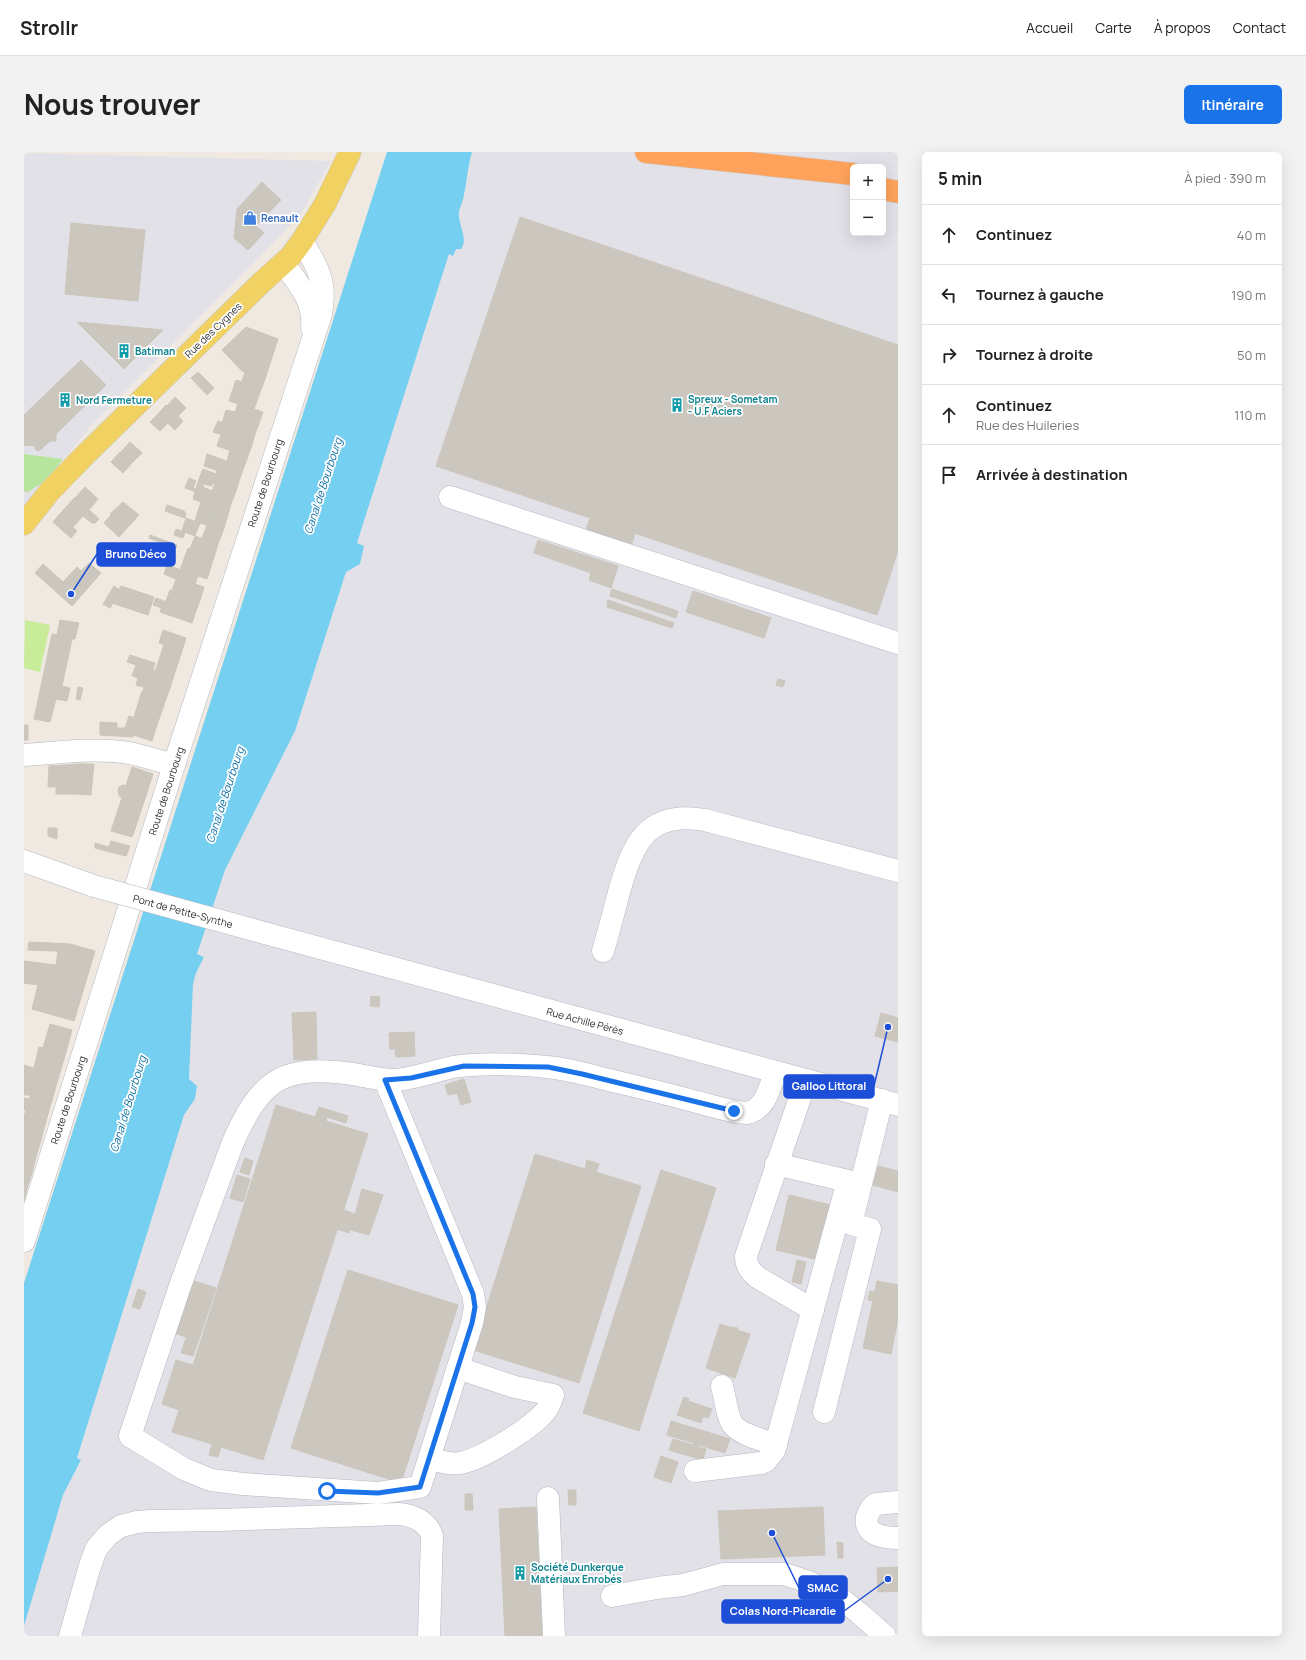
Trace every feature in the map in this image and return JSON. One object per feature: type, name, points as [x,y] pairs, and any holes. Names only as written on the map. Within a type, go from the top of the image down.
[{"type":"highway","points":[[646,152],[850,174]]},
{"type":"highway","points":[[780,166],[850,181]]},
{"type":"highway","points":[[886,177],[898,179]]},
{"type":"highway","points":[[886,190],[898,192]]},
{"type":"main road","name":"Rue des Cygnes","points":[[24,524],[50,491],[85,455],[262,282],[284,264],[302,241],[328,198],[350,152]]},
{"type":"street","name":"Route de Bourbourg","points":[[24,1241],[174,765],[321,314],[323,289],[317,266],[302,241]]},
{"type":"street","name":"Route de Bourbourg","points":[[284,264],[300,286],[311,309],[313,324],[311,342]]},
{"type":"street","points":[[450,496],[897,639]]},
{"type":"street","points":[[24,755],[91,751],[120,752],[139,755],[174,765]]},
{"type":"street","points":[[603,951],[630,858],[639,841],[646,834],[658,824],[673,818],[688,817],[705,820],[898,871]]},
{"type":"street","points":[[24,861],[94,886]]},
{"type":"street","points":[[24,869],[94,886]]},
{"type":"street","name":"Pont de Petite-Synthe","points":[[94,886],[272,935]]},
{"type":"street","name":"Rue Achille Pérès","points":[[272,935],[890,1103]]},
{"type":"street","points":[[385,1080],[473,1294],[475,1307],[458,1368],[420,1487],[378,1493],[243,1484],[211,1480],[192,1473],[130,1436],[178,1291],[231,1149],[243,1121],[255,1100],[261,1092],[275,1082],[288,1075],[301,1072],[340,1072],[385,1080],[411,1078],[464,1066],[538,1066],[565,1070],[747,1113],[762,1105],[775,1072]]},
{"type":"street","points":[[806,1080],[776,1164],[746,1256],[746,1262],[752,1273],[757,1277],[813,1310]]},
{"type":"street","points":[[824,1412],[870,1229],[851,1224],[890,1103]]},
{"type":"street","points":[[695,1471],[761,1463],[770,1457],[776,1444],[848,1181],[776,1164]]},
{"type":"street","points":[[430,1459],[454,1464],[469,1460],[488,1452],[539,1418],[549,1407],[553,1395],[515,1387],[458,1368]]},
{"type":"street","points":[[722,1386],[734,1425],[742,1432],[776,1444]]},
{"type":"street","points":[[548,1498],[554,1636]]},
{"type":"street","points":[[898,1502],[876,1504],[869,1511],[866,1524],[869,1529],[878,1536],[898,1538]]},
{"type":"street","points":[[70,1636],[94,1553],[101,1541],[108,1534],[121,1526],[137,1522],[150,1521],[398,1514],[411,1516],[421,1521],[430,1530],[432,1536],[429,1636]]},
{"type":"street","points":[[612,1596],[683,1584],[723,1574],[784,1574],[809,1582],[835,1594],[860,1613],[885,1636]]},
{"type":"shaded area","points":[[472,152],[898,152],[898,1636],[24,1636],[24,1626],[52,1530],[63,1495],[81,1461],[77,1458],[184,1115],[195,1099],[197,1086],[189,1079],[193,984],[196,973],[204,957],[197,954],[225,870],[295,731],[346,572],[360,564],[364,546],[357,543],[449,254],[464,240],[459,215],[460,205],[464,197]]},
{"type":"shaded area","points":[[24,153],[331,161],[299,217],[90,427],[24,508]]},
{"type":"green space","points":[[24,454],[63,459],[47,480],[28,492],[24,491]]},
{"type":"green space","points":[[25,620],[50,625],[40,672],[24,668]]},
{"type":"water","name":"Canal de Bourbourg","points":[[387,152],[472,152],[459,213],[464,242],[461,249],[456,249],[453,256],[449,254],[357,543],[364,546],[360,564],[346,572],[295,731],[225,870],[197,954],[204,957],[196,973],[193,984],[189,1079],[197,1086],[195,1099],[184,1115],[77,1458],[81,1460],[63,1495],[24,1626],[24,1283]]},
{"type":"building","name":"Renault","points":[[262,182],[281,200],[256,226],[264,233],[248,250],[234,238],[237,209]]},
{"type":"building","name":"Spreux - Sometam - U.F Aciers","points":[[520,217],[898,345],[898,551],[877,615],[436,466]]},
{"type":"building","points":[[71,223],[145,230],[138,301],[65,294]]},
{"type":"building","name":"Batiman","points":[[77,322],[163,330],[124,369]]},
{"type":"building","points":[[246,327],[278,339],[265,379],[242,371],[222,350]]},
{"type":"building","name":"Nord Fermeture","points":[[81,360],[106,385],[56,434],[56,441],[50,441],[39,451],[36,450],[35,446],[24,445],[24,415]]},
{"type":"building","points":[[198,372],[214,388],[207,395],[191,378]]},
{"type":"building","points":[[245,372],[265,379],[254,409],[229,401],[236,380],[242,382]]},
{"type":"building","points":[[175,397],[186,408],[178,416],[167,406]]},
{"type":"building","points":[[238,404],[263,412],[255,434],[222,423],[226,410],[235,412]]},
{"type":"building","points":[[166,405],[183,421],[175,430],[158,414]]},
{"type":"building","points":[[158,414],[168,423],[160,431],[150,422]]},
{"type":"building","points":[[218,421],[255,434],[252,445],[213,432]]},
{"type":"building","points":[[221,435],[252,445],[248,456],[217,446]]},
{"type":"building","points":[[130,442],[142,453],[132,463],[121,452]]},
{"type":"building","points":[[230,450],[248,456],[244,467],[227,461]]},
{"type":"building","points":[[120,452],[132,463],[123,473],[111,462]]},
{"type":"building","points":[[207,454],[221,459],[218,468],[205,463]]},
{"type":"building","points":[[221,459],[229,462],[225,473],[204,466],[205,463],[218,468]]},
{"type":"building","points":[[229,462],[244,467],[240,478],[225,473]]},
{"type":"building","points":[[203,469],[216,474],[217,470],[240,478],[236,491],[199,479]]},
{"type":"building","points":[[189,478],[196,481],[193,488],[196,489],[199,479],[212,483],[212,486],[204,484],[203,487],[212,491],[215,484],[236,491],[231,504],[185,488]]},
{"type":"building","points":[[85,487],[98,499],[89,510],[75,498]]},
{"type":"building","points":[[195,492],[231,504],[227,518],[199,508],[201,502],[193,499]]},
{"type":"building","points":[[75,497],[99,519],[95,523],[92,523],[83,516],[73,527],[59,515]]},
{"type":"building","points":[[123,502],[139,515],[119,537],[104,523],[111,515],[110,514]]},
{"type":"building","points":[[167,505],[184,511],[186,513],[185,518],[165,511]]},
{"type":"building","points":[[199,508],[227,518],[223,531],[195,521]]},
{"type":"building","points":[[59,515],[77,531],[71,538],[53,522]]},
{"type":"building","points":[[186,518],[200,523],[195,536],[182,531]]},
{"type":"building","points":[[590,518],[635,533],[631,547],[585,532]]},
{"type":"building","points":[[207,525],[223,531],[218,544],[202,538]]},
{"type":"building","points":[[176,529],[185,532],[183,538],[174,535]]},
{"type":"building","points":[[150,535],[177,545],[176,548],[149,538]]},
{"type":"building","points":[[195,536],[218,544],[214,557],[190,549]]},
{"type":"building","points":[[538,540],[618,566],[611,588],[589,580],[591,573],[534,553]]},
{"type":"building","points":[[124,542],[137,553],[135,554],[123,543]]},
{"type":"building","points":[[188,548],[214,557],[207,579],[180,570]]},
{"type":"building","points":[[89,563],[101,573],[72,606],[35,573],[43,564],[63,582],[77,567],[81,571]]},
{"type":"building","points":[[167,565],[198,576],[195,584],[204,587],[200,600],[172,591],[176,579],[164,574]]},
{"type":"building","points":[[114,586],[120,590],[110,608],[103,604]]},
{"type":"building","points":[[121,586],[154,597],[148,615],[112,603]]},
{"type":"building","points":[[612,589],[678,611],[676,618],[610,596]]},
{"type":"building","points":[[170,590],[200,600],[196,611],[166,601]]},
{"type":"building","points":[[693,591],[771,618],[764,638],[686,612]]},
{"type":"building","points":[[156,598],[164,601],[162,608],[153,605]]},
{"type":"building","points":[[608,600],[674,623],[672,628],[607,607]]},
{"type":"building","points":[[164,601],[196,611],[192,623],[160,612]]},
{"type":"building","points":[[60,620],[79,623],[75,639],[72,639],[62,686],[70,688],[67,701],[56,699],[50,722],[34,719],[52,634],[57,635]]},
{"type":"building","points":[[163,630],[186,638],[182,651],[159,643]]},
{"type":"building","points":[[164,645],[182,651],[175,672],[157,666]]},
{"type":"building","points":[[130,655],[155,663],[153,670],[127,662]]},
{"type":"building","points":[[136,665],[155,671],[157,666],[175,672],[170,688],[132,676]]},
{"type":"building","points":[[138,678],[170,688],[166,699],[143,692],[144,687],[136,685]]},
{"type":"building","points":[[778,679],[785,681],[783,687],[776,685]]},
{"type":"building","points":[[78,687],[83,688],[80,700],[76,699]]},
{"type":"building","points":[[142,691],[166,699],[157,725],[134,717]]},
{"type":"building","points":[[129,716],[157,725],[152,741],[133,735],[133,737],[100,735],[100,722],[117,723],[117,728],[125,728]]},
{"type":"building","points":[[24,725],[28,725],[28,740],[24,740]]},
{"type":"building","points":[[80,764],[94,764],[91,795],[78,794]]},
{"type":"building","points":[[80,764],[78,794],[56,794],[56,787],[48,787],[49,766]]},
{"type":"building","points":[[132,767],[153,774],[135,829],[114,822]]},
{"type":"building","points":[[123,785],[126,786],[122,797],[120,797],[118,792],[119,787]]},
{"type":"building","points":[[114,822],[135,829],[132,837],[111,831]]},
{"type":"building","points":[[48,828],[57,828],[57,839],[48,836]]},
{"type":"building","points":[[111,841],[130,846],[126,856],[95,848],[95,843],[109,847]]},
{"type":"building","points":[[29,942],[70,944],[95,951],[74,1021],[32,1009],[38,985],[24,983],[24,961],[56,965],[58,951],[28,950]]},
{"type":"building","points":[[371,996],[380,997],[379,1007],[370,1006]]},
{"type":"building","points":[[316,1012],[317,1059],[294,1060],[292,1013]]},
{"type":"building","points":[[881,1013],[898,1018],[898,1042],[875,1036]]},
{"type":"building","points":[[50,1024],[72,1030],[66,1052],[43,1048]]},
{"type":"building","points":[[414,1032],[415,1056],[396,1057],[395,1049],[390,1049],[389,1033]]},
{"type":"building","points":[[39,1047],[66,1052],[59,1076],[34,1068]]},
{"type":"building","points":[[24,1065],[59,1076],[54,1093],[43,1089],[43,1092],[24,1086]]},
{"type":"building","points":[[464,1079],[471,1102],[461,1105],[457,1093],[448,1095],[445,1085]]},
{"type":"building","points":[[24,1086],[32,1089],[30,1095],[24,1095]]},
{"type":"building","points":[[32,1089],[43,1092],[43,1089],[54,1093],[52,1100],[30,1097]]},
{"type":"building","points":[[30,1097],[52,1100],[44,1128],[24,1123],[26,1110],[24,1110],[24,1098],[29,1099]]},
{"type":"building","points":[[276,1105],[315,1117],[319,1107],[348,1116],[346,1123],[327,1117],[326,1121],[368,1134],[263,1460],[221,1447],[218,1457],[209,1455],[212,1444],[172,1432],[179,1410],[162,1404],[176,1360],[193,1365]]},
{"type":"building","points":[[24,1123],[44,1128],[41,1140],[24,1135]]},
{"type":"building","points":[[24,1135],[41,1140],[37,1153],[24,1150]]},
{"type":"building","points":[[24,1150],[37,1153],[32,1173],[24,1171]]},
{"type":"building","points":[[535,1154],[585,1169],[587,1160],[599,1164],[596,1172],[641,1186],[579,1383],[473,1350]]},
{"type":"building","points":[[245,1158],[253,1161],[249,1175],[240,1172]]},
{"type":"building","points":[[878,1166],[898,1171],[898,1192],[873,1185]]},
{"type":"building","points":[[661,1170],[716,1188],[639,1431],[583,1413]]},
{"type":"building","points":[[24,1171],[32,1173],[28,1185],[24,1184]]},
{"type":"building","points":[[237,1175],[250,1179],[243,1202],[230,1198]]},
{"type":"building","points":[[24,1184],[28,1185],[24,1201]]},
{"type":"building","points":[[362,1189],[383,1195],[369,1235],[351,1230]]},
{"type":"building","points":[[789,1195],[831,1205],[819,1260],[776,1250]]},
{"type":"building","points":[[344,1210],[355,1214],[349,1233],[337,1229]]},
{"type":"building","points":[[797,1260],[806,1262],[801,1284],[792,1282]]},
{"type":"building","points":[[348,1270],[458,1305],[401,1483],[291,1448]]},
{"type":"building","points":[[191,1280],[216,1288],[201,1333],[189,1330],[186,1337],[174,1333]]},
{"type":"building","points":[[877,1281],[898,1285],[898,1319],[891,1354],[863,1348]]},
{"type":"building","points":[[138,1289],[146,1292],[140,1309],[132,1307]]},
{"type":"building","points":[[870,1291],[874,1292],[872,1301],[868,1300]]},
{"type":"building","points":[[720,1324],[730,1327],[729,1332],[738,1335],[740,1331],[750,1334],[735,1378],[706,1368]]},
{"type":"building","points":[[730,1327],[738,1328],[737,1330],[740,1331],[738,1335],[729,1332]]},
{"type":"building","points":[[189,1330],[201,1333],[193,1356],[181,1353]]},
{"type":"building","points":[[684,1397],[689,1399],[688,1401],[712,1409],[708,1418],[703,1416],[701,1423],[677,1415]]},
{"type":"building","points":[[671,1421],[730,1439],[725,1453],[699,1445],[698,1447],[706,1449],[703,1460],[669,1450],[673,1439],[693,1445],[694,1443],[667,1435]]},
{"type":"building","points":[[661,1456],[678,1462],[671,1483],[654,1477]]},
{"type":"building","points":[[568,1490],[576,1490],[576,1505],[569,1505]]},
{"type":"building","points":[[465,1494],[472,1494],[473,1510],[465,1510]]},
{"type":"building","name":"Société Dunkerque Matériaux Enrobés","points":[[536,1507],[542,1636],[505,1636],[499,1509]]},
{"type":"building","points":[[823,1507],[825,1555],[721,1559],[718,1511]]},
{"type":"building","points":[[837,1542],[843,1543],[843,1558],[838,1558]]},
{"type":"building","points":[[898,1567],[898,1591],[878,1592],[877,1568]]},
{"type":"place","name":"Renault","points":[[250,218]]},
{"type":"place","name":"Batiman","points":[[124,351]]},
{"type":"place","name":"Nord Fermeture","points":[[65,400]]},
{"type":"place","name":"Spreux - Sometam - U.F Aciers","points":[[677,405]]},
{"type":"place","name":"Bruno Déco","points":[[71,594]]},
{"type":"place","name":"Galloo Littoral","points":[[888,1027]]},
{"type":"place","name":"SMAC","points":[[772,1533]]},
{"type":"place","name":"Société Dunkerque Matériaux Enrobés","points":[[520,1573]]},
{"type":"place","name":"Colas Nord-Picardie","points":[[888,1579]]},
{"type":"route","points":[[327,1491],[378,1493],[420,1487],[472,1323],[475,1307],[473,1294],[385,1080],[411,1078],[452,1067],[493,1065],[538,1066],[570,1071],[734,1111]]}]
